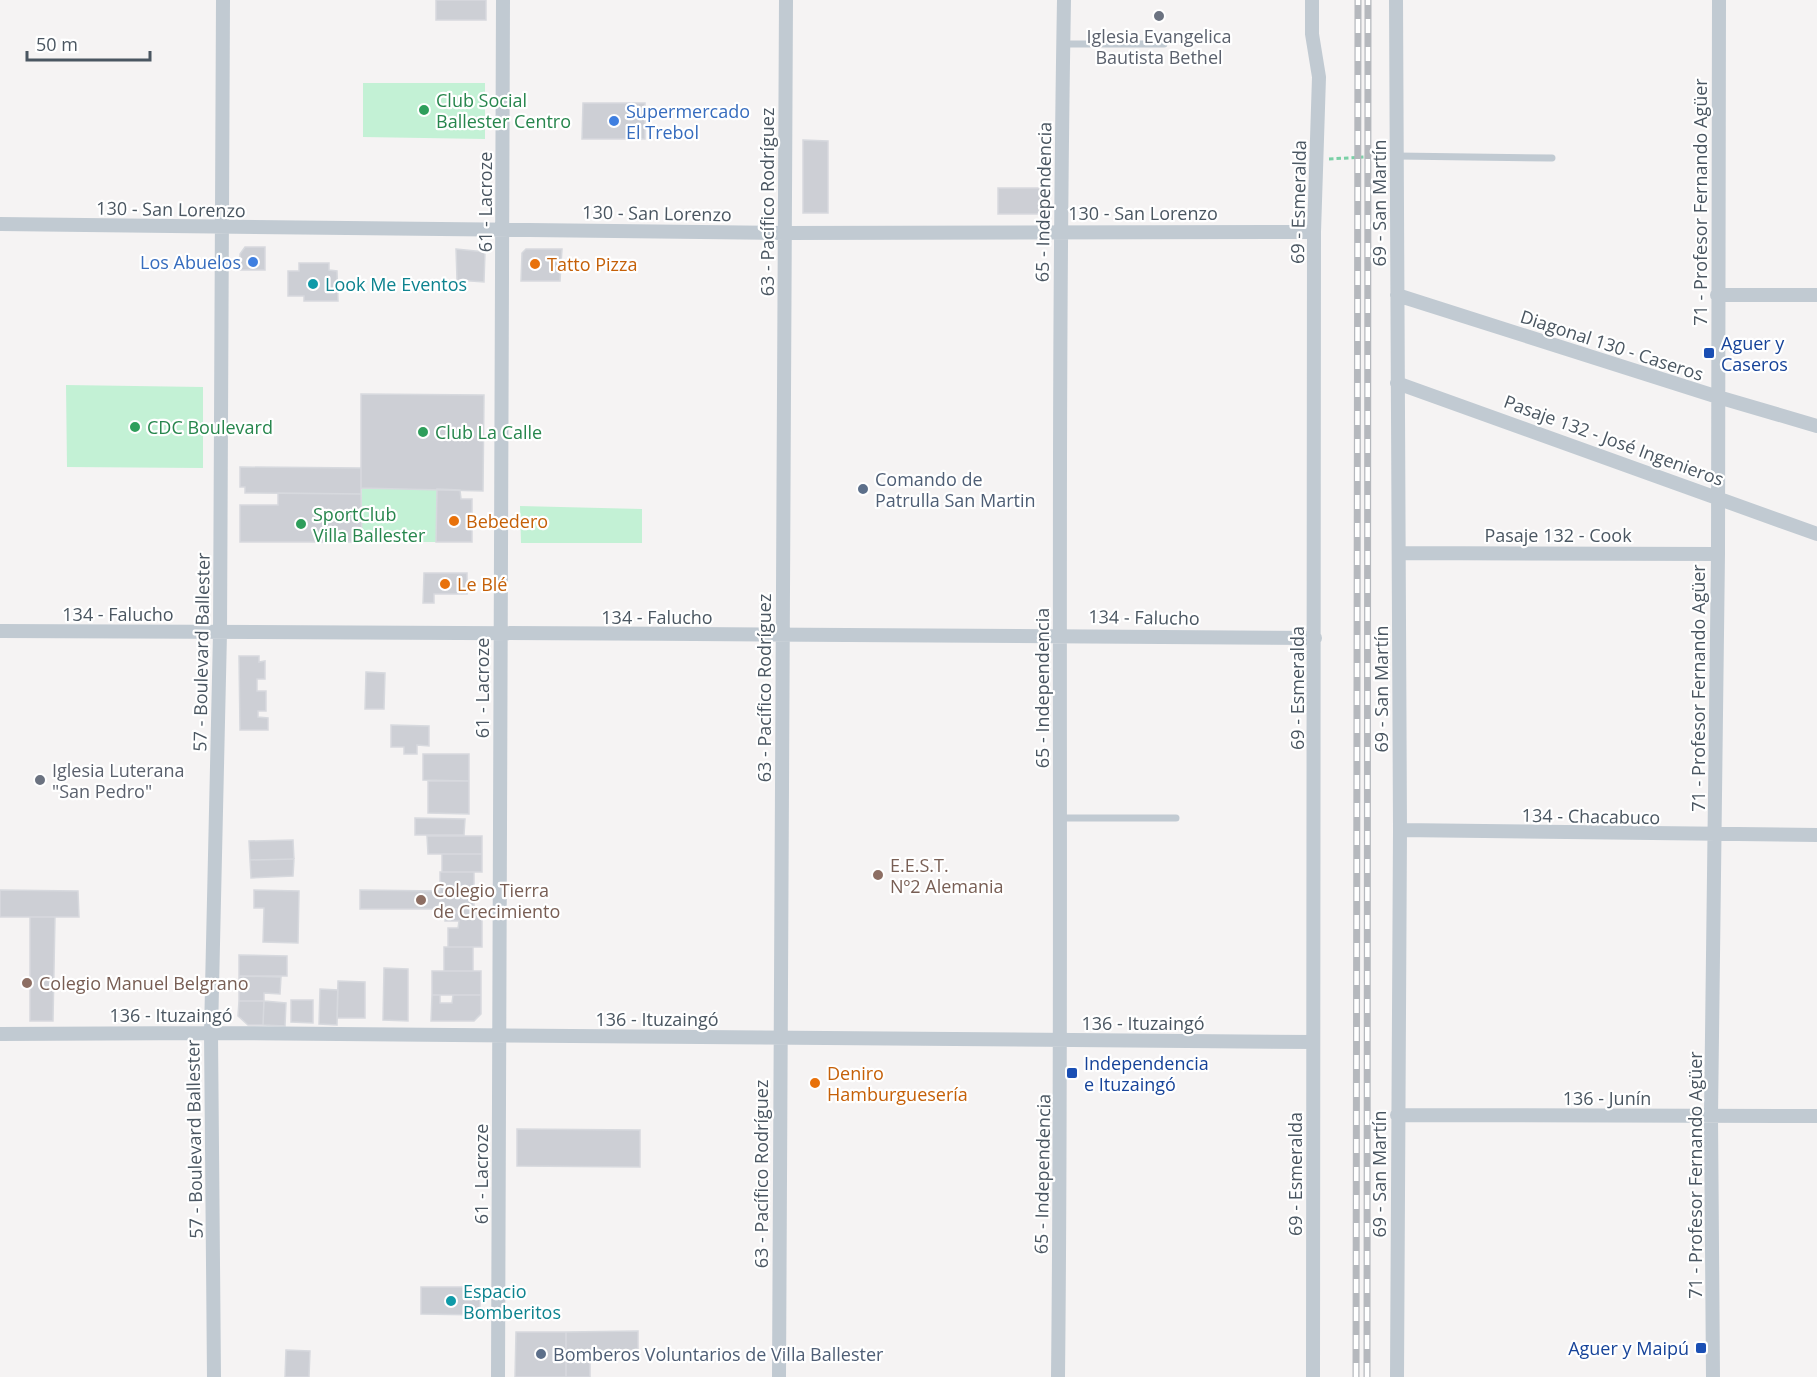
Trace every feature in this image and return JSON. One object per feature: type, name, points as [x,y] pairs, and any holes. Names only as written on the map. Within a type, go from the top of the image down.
[{"type":"street","name":"57 - Boulevard Ballester","points":[[214,1377],[211,1033],[220,633],[223,0]]},
{"type":"street","name":"61 - Lacroze","points":[[498,1377],[503,0]]},
{"type":"street","name":"63 - Pacífico Rodríguez","points":[[779,1377],[786,0]]},
{"type":"street","name":"65 - Independencia","points":[[1058,1377],[1062,1041],[1059,818],[1060,231],[1064,0]]},
{"type":"street","name":"69 - Esmeralda","points":[[1312,0],[1312,34],[1319,77],[1314,232],[1313,1377]]},
{"type":"street","points":[[1319,77],[1321,0]]},
{"type":"street","name":"69 - San Martín","points":[[1396,0],[1400,830],[1397,1377]]},
{"type":"street","name":"71 - Profesor Fernando Agüer","points":[[1713,1377],[1712,1116],[1718,554],[1719,0]]},
{"type":"street","name":"130 - San Lorenzo","points":[[0,224],[784,232],[1314,232]]},
{"type":"street","name":"Diagonal 130 - Caseros","points":[[1397,295],[1718,398],[1817,426]]},
{"type":"street","points":[[1718,295],[1817,295]]},
{"type":"street","name":"Pasaje 132 - José Ingenieros","points":[[1397,383],[1718,496],[1817,534]]},
{"type":"street","name":"Pasaje 132 - Cook","points":[[1399,553],[1718,554]]},
{"type":"street","name":"134 - Falucho","points":[[0,632],[783,636],[1060,634],[1315,638]]},
{"type":"street","name":"134 - Chacabuco","points":[[1400,830],[1715,836],[1817,835]]},
{"type":"street","name":"136 - Ituzaingó","points":[[0,1034],[211,1033],[1313,1042]]},
{"type":"street","name":"136 - Junín","points":[[1397,1115],[1817,1116]]},
{"type":"lane","points":[[1063,44],[1164,44]]},
{"type":"lane","points":[[1396,156],[1552,158]]},
{"type":"lane","points":[[1059,818],[1176,818]]},
{"type":"path","points":[[1316,160],[1396,156]]},
{"type":"green space","name":"Club Social Ballester Centro","points":[[363,83],[485,83],[485,139],[363,137]]},
{"type":"green space","name":"CDC Boulevard","points":[[66,385],[203,387],[203,468],[67,467]]},
{"type":"green space","name":"Club La Calle","points":[[361,394],[484,395],[483,491],[437,489],[436,542],[362,542]]},
{"type":"green space","points":[[520,506],[642,509],[642,543],[521,543]]},
{"type":"building","points":[[436,0],[486,0],[486,20],[436,20]]},
{"type":"building","name":"Supermercado El Trebol","points":[[583,103],[645,103],[645,139],[582,139]]},
{"type":"building","points":[[803,140],[828,141],[828,213],[803,213]]},
{"type":"building","points":[[998,188],[1047,188],[1047,214],[998,214]]},
{"type":"building","name":"Los Abuelos","points":[[245,247],[265,247],[265,270],[240,270],[240,254]]},
{"type":"building","points":[[456,249],[485,252],[484,282],[457,280]]},
{"type":"building","points":[[526,249],[562,249],[560,281],[521,281],[522,253]]},
{"type":"building","name":"Look Me Eventos","points":[[299,263],[329,263],[329,270],[337,271],[338,301],[304,301],[304,296],[288,296],[288,271],[299,271]]},
{"type":"building","name":"Club La Calle","points":[[361,394],[484,395],[483,491],[361,488]]},
{"type":"building","points":[[240,467],[361,468],[361,494],[245,493],[245,487],[240,487]]},
{"type":"building","name":"Bebedero","points":[[437,489],[460,490],[461,499],[472,499],[472,542],[436,542]]},
{"type":"building","name":"SportClub Villa Ballester","points":[[278,493],[361,494],[362,542],[240,542],[240,505],[278,505]]},
{"type":"building","name":"Le Blé","points":[[424,573],[467,573],[467,594],[434,594],[434,603],[423,603]]},
{"type":"building","points":[[239,656],[259,656],[259,662],[265,661],[265,679],[257,679],[257,691],[266,691],[266,711],[258,711],[258,717],[268,718],[268,730],[240,730]]},
{"type":"building","points":[[366,672],[385,673],[384,709],[365,709]]},
{"type":"building","points":[[391,725],[429,726],[429,746],[417,745],[417,754],[404,754],[404,747],[391,747]]},
{"type":"building","points":[[423,754],[469,754],[469,781],[423,780]]},
{"type":"building","points":[[428,781],[469,781],[469,814],[428,813]]},
{"type":"building","points":[[415,818],[465,819],[464,835],[415,835]]},
{"type":"building","points":[[427,836],[482,836],[482,854],[428,854]]},
{"type":"building","points":[[293,840],[294,859],[250,860],[249,841]]},
{"type":"building","points":[[442,854],[482,854],[482,872],[442,872]]},
{"type":"building","points":[[294,859],[293,876],[251,878],[250,860]]},
{"type":"building","name":"Colegio Tierra de Crecimiento","points":[[440,872],[474,872],[474,909],[360,909],[360,890],[440,891]]},
{"type":"building","points":[[0,890],[78,891],[79,917],[0,917]]},
{"type":"building","points":[[254,890],[299,891],[298,943],[263,942],[264,908],[254,908]]},
{"type":"building","points":[[446,909],[482,909],[482,947],[448,947],[448,928],[458,928],[459,921],[445,921]]},
{"type":"building","points":[[30,917],[55,917],[53,1021],[30,1021]]},
{"type":"building","points":[[444,947],[473,947],[473,971],[444,971]]},
{"type":"building","points":[[239,955],[287,956],[287,976],[239,976]]},
{"type":"building","points":[[384,968],[408,969],[408,1021],[383,1020]]},
{"type":"building","points":[[432,971],[481,971],[481,995],[432,995]]},
{"type":"building","points":[[239,976],[281,977],[280,994],[264,993],[264,1001],[239,1001]]},
{"type":"building","points":[[338,981],[365,982],[365,1018],[337,1018]]},
{"type":"building","points":[[320,989],[338,990],[337,1025],[319,1024]]},
{"type":"building","points":[[432,995],[440,995],[440,1003],[452,1003],[453,995],[481,995],[481,1014],[474,1021],[431,1021]]},
{"type":"building","points":[[291,1000],[313,1000],[313,1023],[291,1022]]},
{"type":"building","points":[[239,1001],[264,1001],[263,1025],[248,1025],[238,1016]]},
{"type":"building","points":[[264,1001],[286,1003],[285,1026],[263,1025]]},
{"type":"building","points":[[517,1129],[640,1130],[640,1167],[517,1166]]},
{"type":"building","name":"Espacio Bomberitos","points":[[421,1287],[480,1287],[480,1315],[421,1314]]},
{"type":"building","points":[[638,1331],[638,1350],[590,1351],[590,1377],[566,1377],[566,1332]]},
{"type":"building","name":"Bomberos Voluntarios de Villa Ballester","points":[[516,1332],[566,1332],[566,1377],[515,1377]]},
{"type":"building","points":[[286,1350],[310,1351],[309,1377],[285,1377]]},
{"type":"railway","points":[[1356,1377],[1358,0]]},
{"type":"railway","points":[[1367,1377],[1368,0]]},
{"type":"place","name":"Iglesia Evangelica Bautista Bethel","points":[[1159,16]]},
{"type":"place","name":"Club Social Ballester Centro","points":[[424,110]]},
{"type":"place","name":"Supermercado El Trebol","points":[[614,121]]},
{"type":"place","name":"Los Abuelos","points":[[253,262]]},
{"type":"place","name":"Tatto Pizza","points":[[535,264]]},
{"type":"place","name":"Look Me Eventos","points":[[313,284]]},
{"type":"place","name":"Aguer y Caseros","points":[[1709,353]]},
{"type":"place","name":"CDC Boulevard","points":[[135,427]]},
{"type":"place","name":"Club La Calle","points":[[423,432]]},
{"type":"place","name":"Comando de Patrulla San Martin","points":[[863,489]]},
{"type":"place","name":"Bebedero","points":[[454,521]]},
{"type":"place","name":"SportClub Villa Ballester","points":[[301,524]]},
{"type":"place","name":"Le Blé","points":[[445,584]]},
{"type":"place","name":"Iglesia Luterana \"San Pedro\"","points":[[40,780]]},
{"type":"place","name":"E.E.S.T. Nº2 Alemania","points":[[878,875]]},
{"type":"place","name":"Colegio Tierra de Crecimiento","points":[[421,900]]},
{"type":"place","name":"Colegio Manuel Belgrano","points":[[27,983]]},
{"type":"place","name":"Independencia e Ituzaingó","points":[[1072,1073]]},
{"type":"place","name":"Deniro Hamburguesería","points":[[815,1083]]},
{"type":"place","name":"Espacio Bomberitos","points":[[451,1301]]},
{"type":"place","name":"Aguer y Maipú","points":[[1701,1348]]},
{"type":"place","name":"Bomberos Voluntarios de Villa Ballester","points":[[541,1354]]}]
